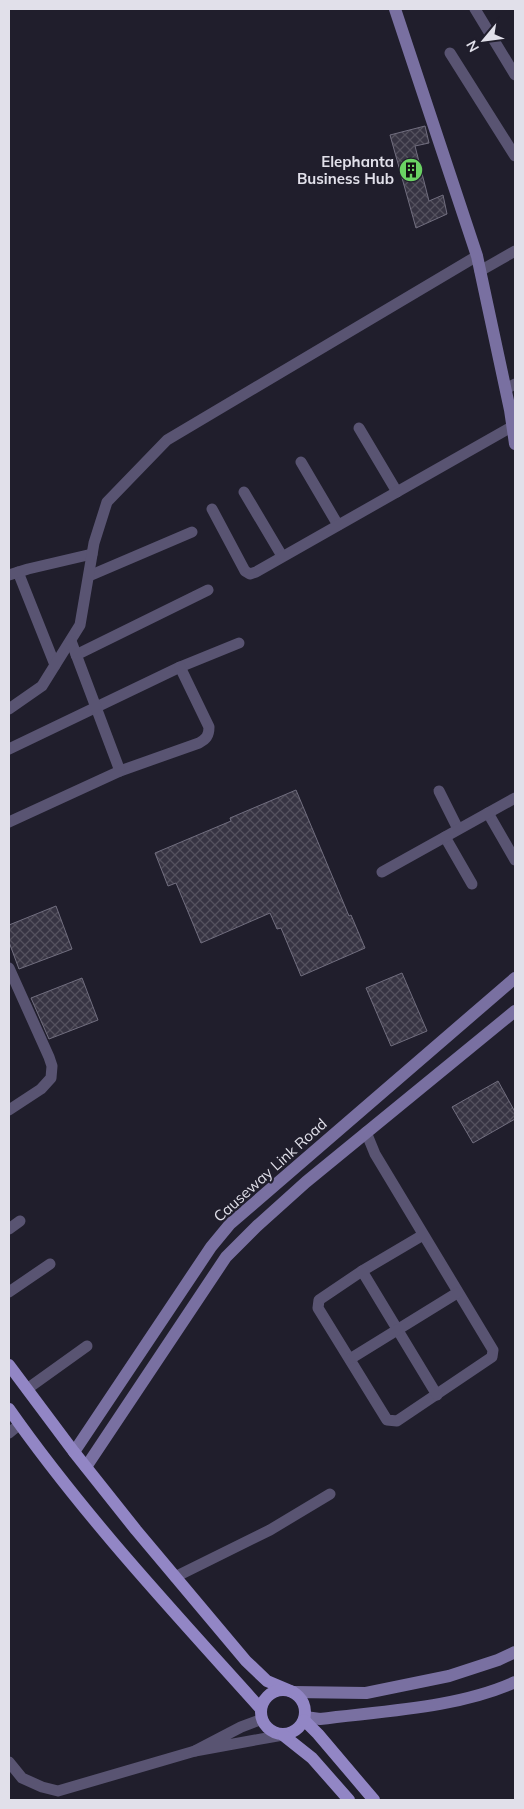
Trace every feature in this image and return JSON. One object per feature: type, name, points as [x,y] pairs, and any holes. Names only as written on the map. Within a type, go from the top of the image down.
[{"type":"main road","points":[[395,9],[477,256],[511,387],[515,443]]},
{"type":"main road","name":"Causeway Link Road","points":[[74,1452],[211,1247],[230,1224],[515,978]]},
{"type":"main road","points":[[86,1466],[226,1258],[257,1226],[366,1132],[515,1011]]},
{"type":"main road","points":[[9,1365],[74,1452],[246,1661],[267,1681],[294,1692],[302,1700],[306,1711],[305,1719],[296,1731],[283,1735]]},
{"type":"main road","points":[[9,1408],[44,1459],[116,1548],[261,1714],[270,1730],[283,1735],[312,1758],[348,1800]]},
{"type":"main road","points":[[261,1714],[262,1704],[270,1694],[282,1690],[294,1692],[366,1693],[449,1676],[498,1660],[515,1652]]},
{"type":"main road","points":[[305,1719],[320,1720],[445,1703],[479,1695],[515,1682]]},
{"type":"main road","points":[[305,1719],[374,1800]]},
{"type":"street","points":[[475,9],[515,74]]},
{"type":"street","points":[[450,53],[515,156]]},
{"type":"street","points":[[480,271],[515,251]]},
{"type":"street","points":[[9,709],[42,686],[80,626],[92,554],[107,502],[167,440],[477,256]]},
{"type":"street","points":[[212,509],[250,574],[513,426]]},
{"type":"street","points":[[359,428],[396,492]]},
{"type":"street","points":[[301,462],[338,525]]},
{"type":"street","points":[[244,492],[282,556]]},
{"type":"street","points":[[89,576],[192,532]]},
{"type":"street","points":[[55,665],[13,574],[92,554]]},
{"type":"street","points":[[76,654],[208,590]]},
{"type":"street","points":[[71,640],[120,771]]},
{"type":"street","points":[[9,749],[180,667],[239,643]]},
{"type":"street","points":[[9,822],[120,771],[205,740],[210,734],[210,728],[180,667]]},
{"type":"street","points":[[439,791],[458,829]]},
{"type":"street","points":[[382,872],[515,798]]},
{"type":"street","points":[[488,813],[515,860]]},
{"type":"street","points":[[445,836],[472,884]]},
{"type":"street","points":[[9,968],[52,1066],[51,1078],[42,1089],[9,1110]]},
{"type":"street","points":[[366,1132],[375,1154],[493,1350],[492,1358],[437,1395],[397,1421],[387,1420],[318,1308],[319,1300],[423,1234]]},
{"type":"street","points":[[9,1229],[20,1221]]},
{"type":"street","points":[[9,1292],[50,1264]]},
{"type":"street","points":[[362,1271],[437,1395]]},
{"type":"street","points":[[350,1359],[457,1293]]},
{"type":"street","points":[[26,1388],[87,1346]]},
{"type":"street","points":[[9,1433],[20,1424]]},
{"type":"street","points":[[175,1577],[270,1530],[330,1494]]},
{"type":"street","points":[[195,1751],[241,1727],[261,1714]]},
{"type":"street","points":[[9,1762],[22,1778],[42,1787],[58,1791],[195,1751],[283,1735]]},
{"type":"building","name":"Elephanta Business Hub","points":[[425,126],[429,143],[415,146],[429,201],[443,195],[447,214],[416,228],[390,135]]},
{"type":"building","points":[[296,790],[349,916],[351,915],[365,948],[301,976],[281,928],[277,929],[270,913],[201,943],[176,883],[168,886],[155,853],[231,821],[230,818]]},
{"type":"building","points":[[56,906],[72,949],[19,969],[9,942],[9,925]]},
{"type":"building","points":[[402,973],[427,1031],[391,1046],[366,988]]},
{"type":"building","points":[[82,978],[98,1020],[49,1039],[31,998]]},
{"type":"building","points":[[498,1081],[515,1112],[515,1119],[473,1143],[452,1107]]},
{"type":"place","name":"Elephanta Business Hub","points":[[411,170]]}]
